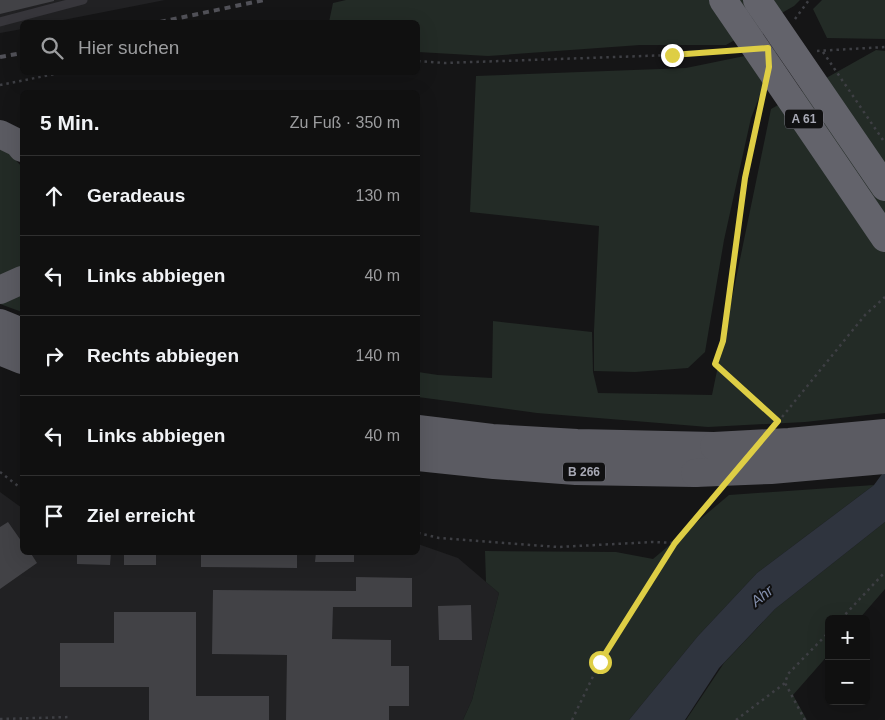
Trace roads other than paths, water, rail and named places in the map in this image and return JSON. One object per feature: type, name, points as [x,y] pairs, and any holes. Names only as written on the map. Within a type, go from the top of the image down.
[{"type":"highway","name":"A 61","points":[[722,0],[885,238]]},
{"type":"highway","name":"A 61","points":[[757,0],[885,187]]},
{"type":"highway","points":[[0,134],[20,146]]},
{"type":"highway","points":[[0,290],[20,281]]},
{"type":"highway","points":[[0,323],[20,331]]},
{"type":"highway","points":[[0,351],[20,359]]},
{"type":"highway","points":[[0,366],[20,368]]},
{"type":"highway","name":"B 266","points":[[420,429],[492,438],[568,443],[714,446],[789,442],[885,432]]},
{"type":"highway","name":"B 266","points":[[420,457],[576,471],[696,473],[771,470],[885,460]]},
{"type":"lane","points":[[0,22],[83,0]]},
{"type":"water","name":"Ahr","points":[[885,470],[885,522],[775,609],[719,668],[685,720],[629,720],[698,636],[757,573],[874,485]]},
{"type":"railway","points":[[169,20],[264,0]]},
{"type":"railway","points":[[0,57],[20,53]]}]
